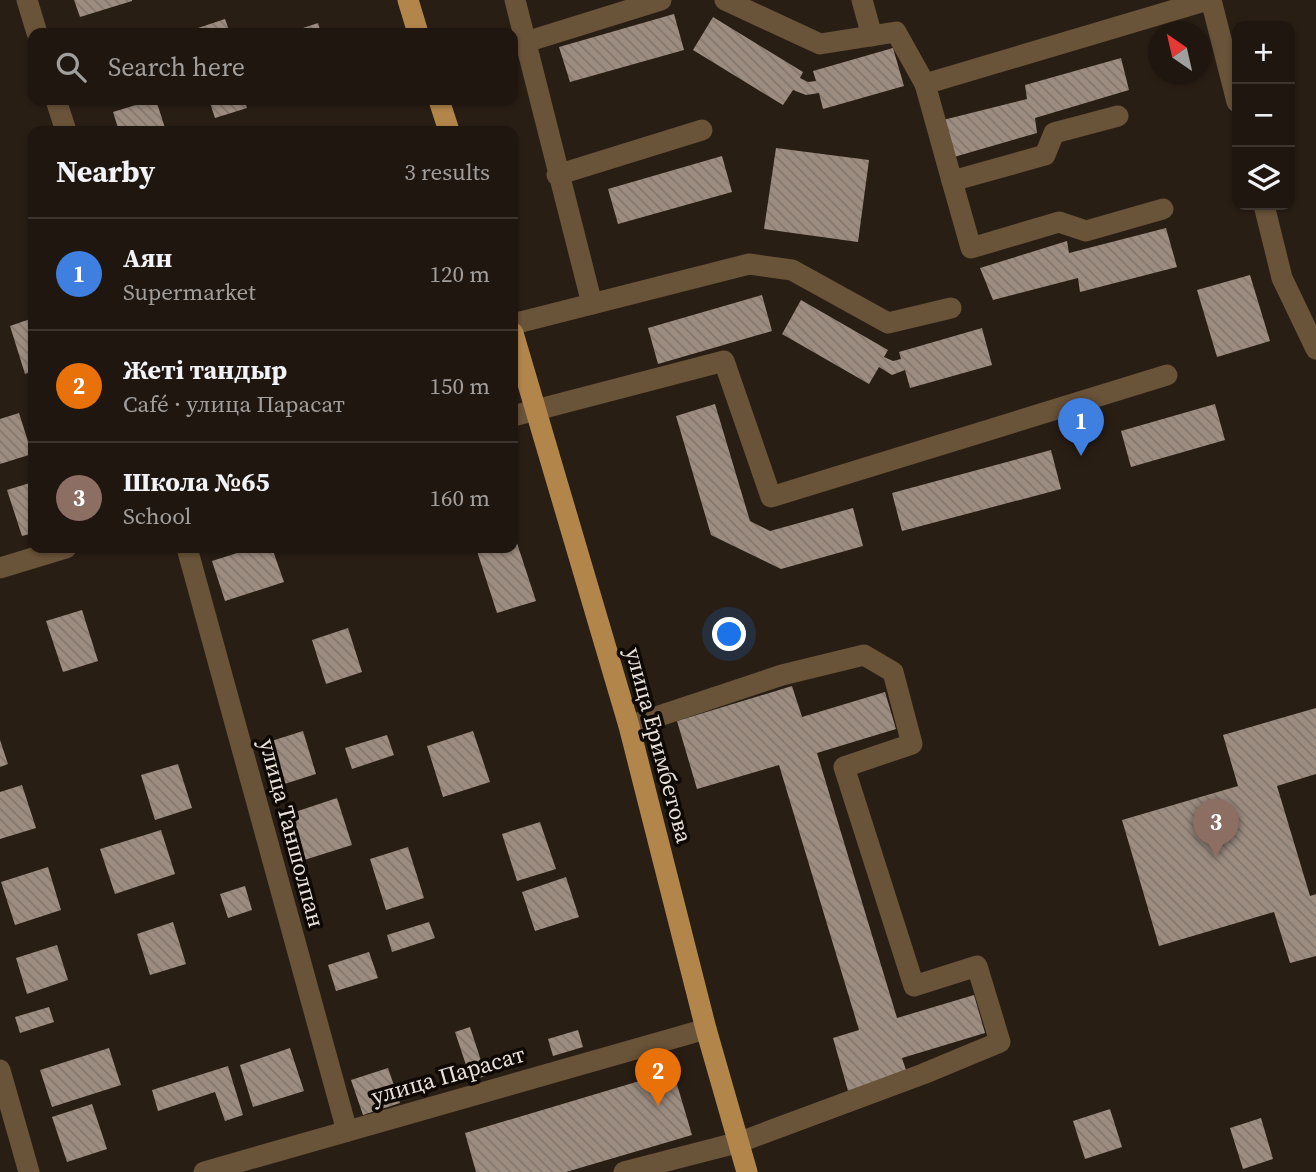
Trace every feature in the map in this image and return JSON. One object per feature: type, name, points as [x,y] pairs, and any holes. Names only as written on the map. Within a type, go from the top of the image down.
[{"type":"main road","points":[[408,0],[416,28]]},
{"type":"main road","points":[[441,105],[447,126]]},
{"type":"main road","name":"улица Еримбетова","points":[[518,349],[629,726],[706,1029],[747,1172]]},
{"type":"street","points":[[27,0],[35,28]]},
{"type":"street","points":[[515,0],[557,175],[592,304]]},
{"type":"street","points":[[526,42],[661,0]]},
{"type":"street","points":[[725,0],[820,44],[896,32],[925,84],[971,248],[1059,222],[1086,231],[1163,209]]},
{"type":"street","points":[[862,0],[872,36]]},
{"type":"street","points":[[925,84],[1210,0],[1232,84]]},
{"type":"street","points":[[58,105],[65,126]]},
{"type":"street","points":[[952,181],[1045,155],[1054,133],[1118,116]]},
{"type":"street","points":[[557,175],[702,130]]},
{"type":"street","points":[[1265,210],[1282,278],[1316,349]]},
{"type":"street","points":[[518,323],[749,264],[792,271],[888,323],[951,308]]},
{"type":"street","points":[[518,415],[724,361],[771,496],[1167,375]]},
{"type":"street","points":[[0,568],[50,553]]},
{"type":"street","name":"улица Таншолпан","points":[[188,553],[347,1131]]},
{"type":"street","points":[[624,1172],[740,1142],[923,1074],[1000,1041],[976,966],[914,986],[844,767],[912,744],[893,672],[864,655],[782,675],[629,726]]},
{"type":"street","name":"улица Парасат","points":[[204,1172],[706,1029]]},
{"type":"street","points":[[0,1070],[29,1172]]},
{"type":"building","points":[[74,0],[132,0],[132,1],[80,17]]},
{"type":"building","points":[[674,14],[684,50],[570,82],[559,47]]},
{"type":"building","points":[[713,17],[803,72],[800,78],[808,82],[816,81],[813,71],[893,48],[904,86],[823,109],[819,93],[806,95],[793,90],[783,105],[693,50]]},
{"type":"building","points":[[225,19],[228,28],[198,28]]},
{"type":"building","points":[[318,23],[320,28],[303,28]]},
{"type":"building","points":[[1121,58],[1129,90],[1035,118],[1037,133],[954,157],[943,120],[1027,99],[1025,85]]},
{"type":"building","points":[[136,105],[158,105],[164,126],[117,126],[113,112]]},
{"type":"building","points":[[211,105],[246,105],[247,108],[215,118]]},
{"type":"building","points":[[776,148],[869,160],[858,242],[764,229]]},
{"type":"building","points":[[722,156],[732,192],[618,224],[608,189]]},
{"type":"building","points":[[1166,228],[1177,267],[1080,292],[1078,278],[993,300],[980,268],[1067,241],[1069,253]]},
{"type":"building","points":[[1250,275],[1270,341],[1217,357],[1197,290]]},
{"type":"building","points":[[762,295],[772,331],[658,364],[648,328]]},
{"type":"building","points":[[801,300],[888,350],[884,357],[893,361],[901,359],[899,352],[982,328],[992,365],[910,388],[905,370],[892,375],[879,367],[869,384],[782,334]]},
{"type":"building","points":[[28,320],[28,373],[25,374],[10,326]]},
{"type":"building","points":[[715,404],[750,521],[770,531],[853,508],[863,546],[781,569],[711,535],[676,416]]},
{"type":"building","points":[[1215,404],[1225,440],[1131,467],[1121,431]]},
{"type":"building","points":[[19,413],[28,441],[28,455],[0,464],[0,419]]},
{"type":"building","points":[[1051,450],[1061,489],[902,531],[892,493]]},
{"type":"building","points":[[28,484],[28,534],[22,536],[7,490]]},
{"type":"building","points":[[518,546],[536,601],[497,613],[478,553],[518,553]]},
{"type":"building","points":[[237,553],[274,553],[284,582],[225,601],[212,561]]},
{"type":"building","points":[[82,610],[98,661],[63,672],[46,621]]},
{"type":"building","points":[[348,628],[362,672],[326,684],[312,640]]},
{"type":"building","points":[[792,686],[802,717],[885,692],[896,729],[817,753],[897,1018],[974,995],[985,1033],[902,1058],[907,1073],[848,1091],[833,1038],[859,1030],[779,765],[697,789],[677,721]]},
{"type":"building","points":[[1316,708],[1316,774],[1277,786],[1310,896],[1316,894],[1316,956],[1290,963],[1274,912],[1159,946],[1122,820],[1238,786],[1223,735]]},
{"type":"building","points":[[303,731],[316,774],[278,786],[265,743]]},
{"type":"building","points":[[473,731],[490,782],[443,797],[427,746]]},
{"type":"building","points":[[387,735],[394,755],[352,769],[345,748]]},
{"type":"building","points":[[0,740],[8,764],[0,767]]},
{"type":"building","points":[[178,764],[192,808],[155,820],[141,775]]},
{"type":"building","points":[[22,785],[36,828],[0,839],[0,792]]},
{"type":"building","points":[[337,798],[352,845],[301,861],[286,815]]},
{"type":"building","points":[[540,822],[556,869],[517,881],[502,834]]},
{"type":"building","points":[[161,830],[175,874],[115,894],[100,849]]},
{"type":"building","points":[[408,847],[424,898],[386,910],[370,859]]},
{"type":"building","points":[[48,867],[61,910],[15,925],[1,882]]},
{"type":"building","points":[[566,877],[579,917],[535,931],[522,892]]},
{"type":"building","points":[[245,886],[252,910],[228,918],[220,894]]},
{"type":"building","points":[[173,922],[186,964],[150,975],[137,934]]},
{"type":"building","points":[[429,922],[435,938],[392,952],[387,935]]},
{"type":"building","points":[[57,945],[68,980],[27,994],[16,958]]},
{"type":"building","points":[[369,952],[378,978],[336,991],[328,965]]},
{"type":"building","points":[[49,1007],[54,1022],[20,1033],[15,1017]]},
{"type":"building","points":[[470,1027],[486,1076],[471,1080],[455,1032]]},
{"type":"building","points":[[578,1030],[583,1047],[553,1056],[548,1039]]},
{"type":"building","points":[[109,1048],[121,1085],[52,1107],[40,1070]]},
{"type":"building","points":[[290,1048],[304,1091],[253,1107],[240,1065]]},
{"type":"building","points":[[228,1066],[243,1115],[225,1121],[215,1092],[158,1111],[152,1090]]},
{"type":"building","points":[[388,1068],[400,1103],[363,1115],[351,1080]]},
{"type":"building","points":[[673,1071],[692,1135],[566,1172],[476,1172],[465,1133]]},
{"type":"building","points":[[92,1104],[107,1149],[67,1162],[52,1117]]},
{"type":"building","points":[[1110,1109],[1122,1147],[1085,1159],[1073,1121]]},
{"type":"building","points":[[1261,1118],[1273,1159],[1243,1169],[1230,1128]]},
{"type":"place","name":"Аян","points":[[1081,456]]},
{"type":"place","name":"Школа №65","points":[[1216,857]]},
{"type":"place","name":"Жеті тандыр","points":[[658,1106]]}]
